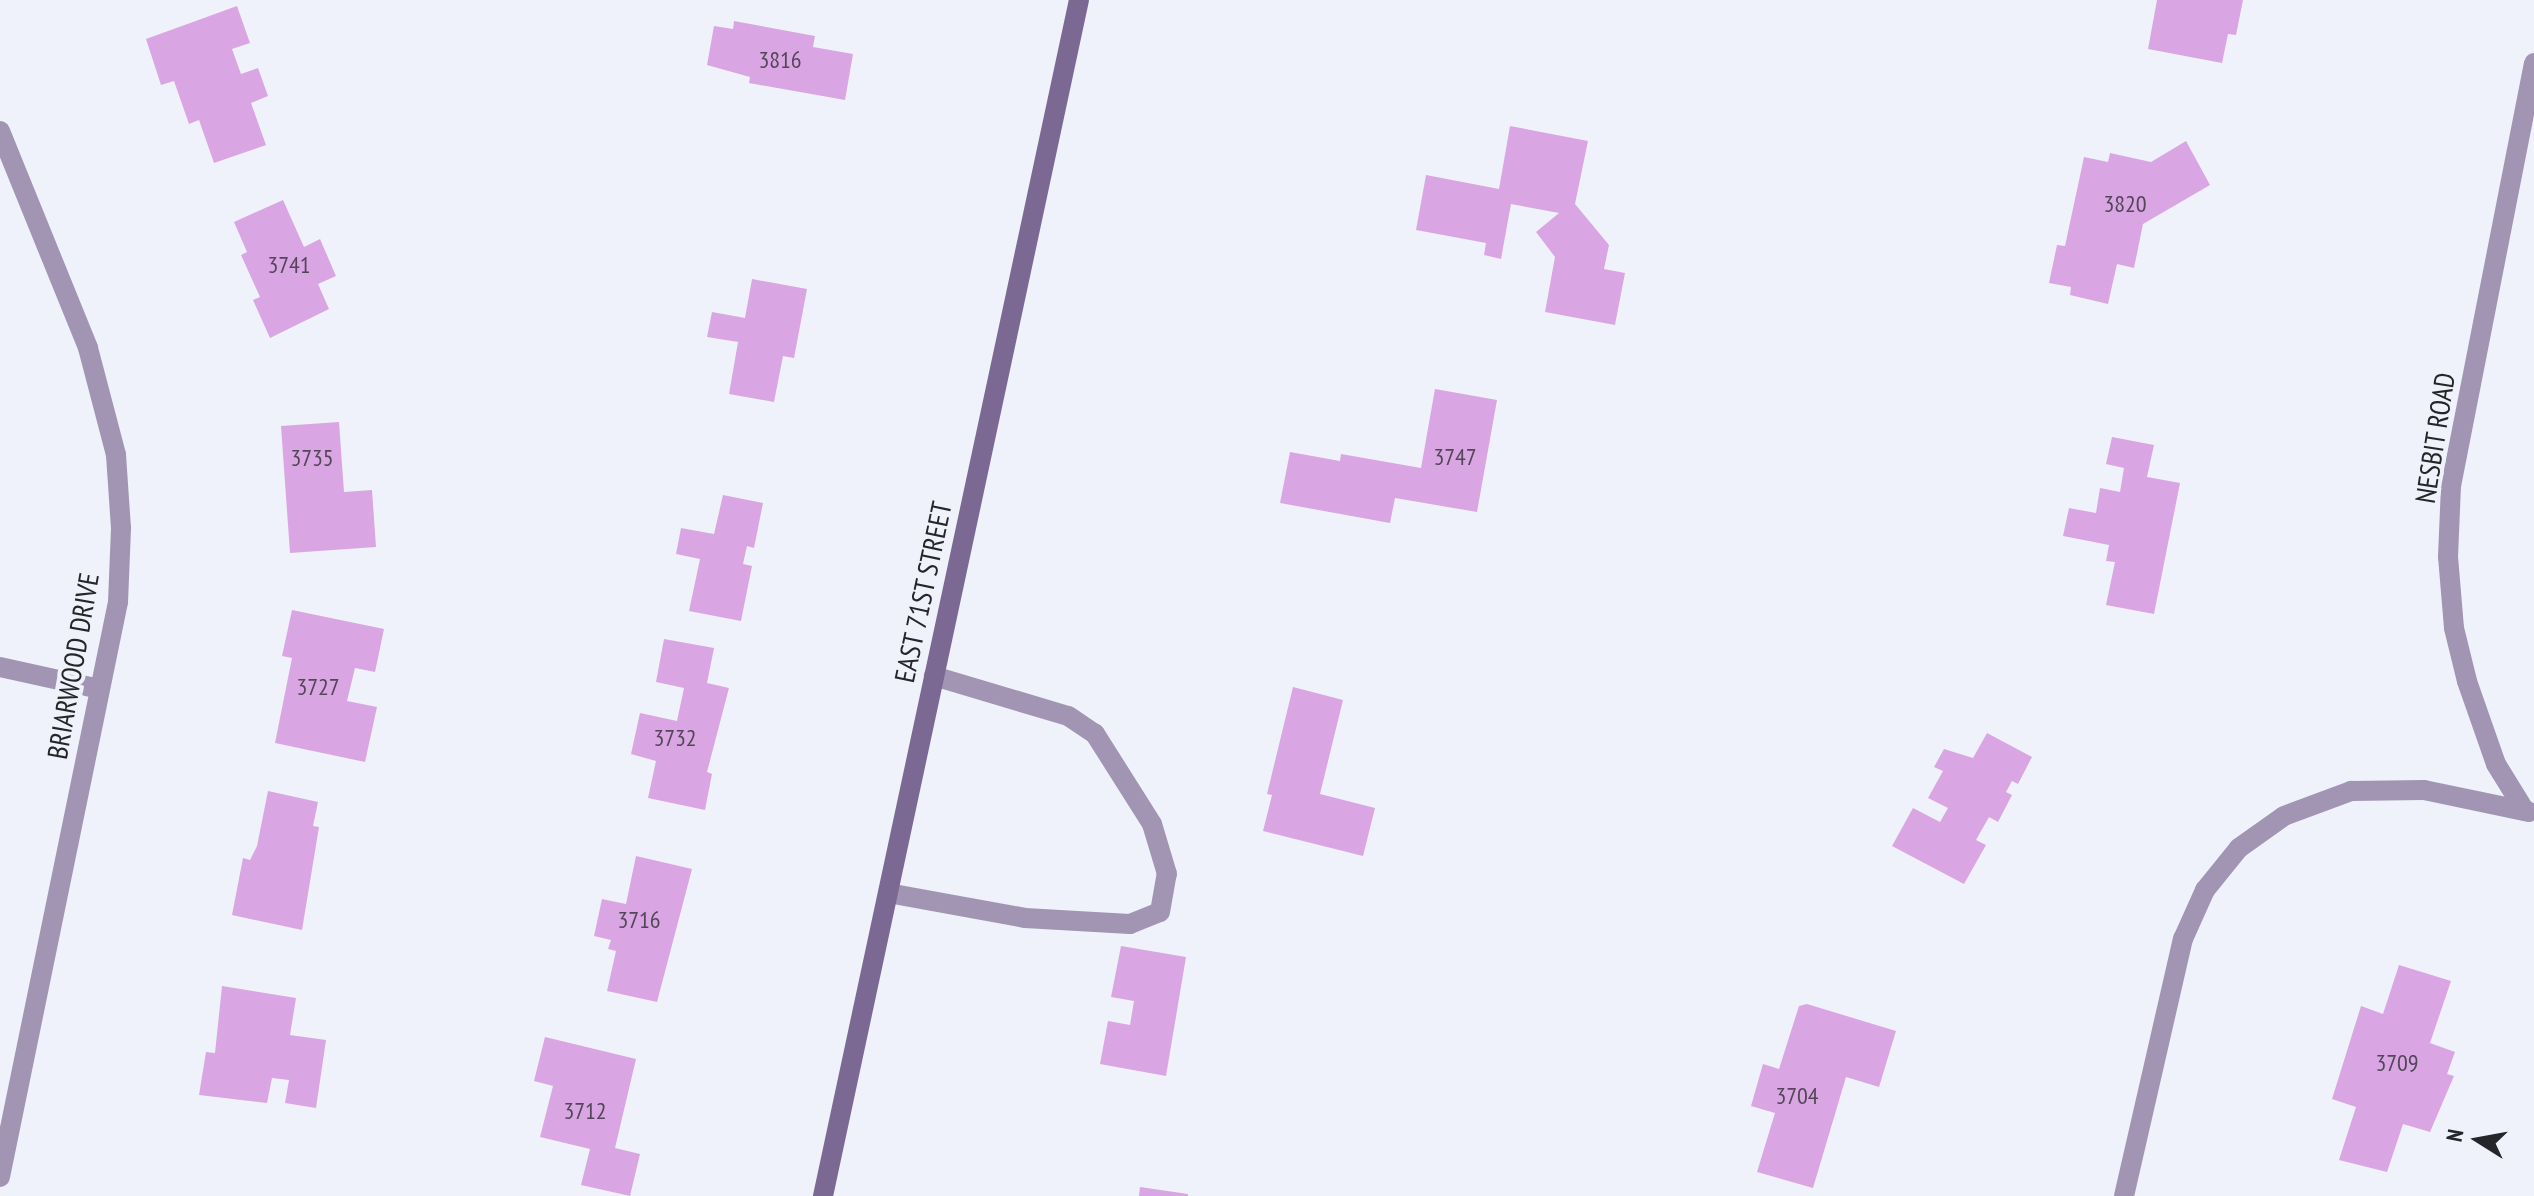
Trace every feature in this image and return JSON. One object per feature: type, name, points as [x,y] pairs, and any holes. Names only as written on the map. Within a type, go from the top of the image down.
[{"type":"main road","name":"EAST 71ST STREET","points":[[823,1196],[1079,0]]},
{"type":"street","name":"NESBIT ROAD","points":[[2529,812],[2496,764],[2467,681],[2454,628],[2448,557],[2451,486],[2534,63]]},
{"type":"street","name":"BRIARWOOD DRIVE","points":[[0,131],[88,348],[116,455],[121,528],[118,602],[0,1177]]},
{"type":"street","points":[[0,667],[100,689]]},
{"type":"street","points":[[888,893],[1025,918],[1130,924],[1160,912],[1167,874],[1152,824],[1095,734],[1068,716],[934,676]]},
{"type":"street","points":[[2141,1196],[2126,1186],[2183,939],[2205,890],[2254,836],[2317,800],[2369,789],[2424,790],[2529,812]]},
{"type":"building","points":[[2157,0],[2243,0],[2236,35],[2228,34],[2222,63],[2148,49]]},
{"type":"building","points":[[237,6],[250,43],[232,49],[241,74],[258,68],[268,96],[251,103],[266,145],[214,163],[199,120],[189,124],[174,81],[161,85],[146,39]]},
{"type":"building","points":[[734,21],[815,36],[813,47],[853,54],[845,100],[749,83],[750,77],[707,65],[714,26],[733,29]]},
{"type":"building","points":[[1510,126],[1588,141],[1575,204],[1609,245],[1604,269],[1625,273],[1615,325],[1545,312],[1555,257],[1536,232],[1559,213],[1511,204],[1501,259],[1484,255],[1486,243],[1416,230],[1426,175],[1499,189]]},
{"type":"building","points":[[2186,141],[2210,185],[2143,224],[2134,268],[2117,264],[2108,304],[2070,295],[2071,287],[2049,283],[2057,245],[2065,246],[2084,157],[2108,162],[2110,153],[2151,162]]},
{"type":"building","points":[[283,200],[304,247],[320,239],[336,276],[318,284],[329,309],[270,338],[253,300],[260,297],[241,255],[247,252],[234,222]]},
{"type":"building","points":[[752,279],[807,289],[794,358],[783,356],[774,402],[729,394],[738,342],[707,337],[712,312],[745,318]]},
{"type":"building","points":[[1435,389],[1497,400],[1477,512],[1395,498],[1390,523],[1280,503],[1290,452],[1340,461],[1341,454],[1421,468]]},
{"type":"building","points":[[339,422],[344,492],[372,490],[376,547],[290,553],[281,426]]},
{"type":"building","points":[[2112,437],[2154,445],[2147,477],[2180,483],[2154,614],[2106,605],[2115,562],[2106,561],[2109,545],[2063,536],[2069,508],[2096,513],[2100,488],[2120,492],[2124,468],[2106,464]]},
{"type":"building","points":[[723,495],[763,503],[754,548],[747,546],[743,564],[752,566],[741,621],[689,611],[700,559],[676,554],[681,528],[714,534]]},
{"type":"building","points":[[292,610],[384,629],[375,672],[355,668],[347,701],[377,707],[365,762],[275,743],[292,658],[282,656]]},
{"type":"building","points":[[664,639],[714,648],[707,683],[729,688],[707,772],[712,774],[705,810],[648,798],[656,761],[631,754],[640,713],[677,721],[684,688],[656,682]]},
{"type":"building","points":[[1293,687],[1343,700],[1320,794],[1375,808],[1363,856],[1263,831],[1272,795],[1267,794]]},
{"type":"building","points":[[1987,733],[2032,757],[2018,784],[2012,781],[2006,792],[2012,795],[1998,822],[1989,817],[1976,840],[1986,845],[1964,884],[1892,846],[1913,808],[1940,822],[1948,808],[1928,798],[1943,771],[1934,767],[1944,749],[1973,758]]},
{"type":"building","points":[[268,791],[318,802],[313,826],[319,827],[302,930],[232,915],[243,858],[250,860],[257,846]]},
{"type":"building","points":[[636,856],[692,869],[657,1002],[607,991],[616,951],[608,949],[611,940],[594,936],[602,899],[626,904]]},
{"type":"building","points":[[1121,946],[1186,957],[1166,1076],[1100,1064],[1108,1021],[1130,1025],[1134,1001],[1111,997]]},
{"type":"building","points":[[2399,965],[2451,981],[2430,1043],[2455,1052],[2447,1074],[2454,1076],[2430,1132],[2403,1124],[2387,1172],[2339,1160],[2356,1107],[2332,1099],[2361,1006],[2383,1014]]},
{"type":"building","points":[[222,986],[296,998],[290,1035],[326,1040],[316,1108],[285,1103],[289,1080],[272,1078],[267,1103],[199,1095],[206,1052],[215,1053]]},
{"type":"building","points":[[1807,1004],[1896,1031],[1879,1087],[1846,1077],[1813,1188],[1757,1172],[1775,1113],[1751,1106],[1763,1064],[1779,1069],[1799,1006]]},
{"type":"building","points":[[545,1037],[636,1059],[615,1148],[640,1154],[630,1196],[581,1185],[590,1149],[540,1137],[553,1086],[534,1081]]},
{"type":"building","points":[[1140,1187],[1188,1194],[1188,1196],[1139,1196]]}]
